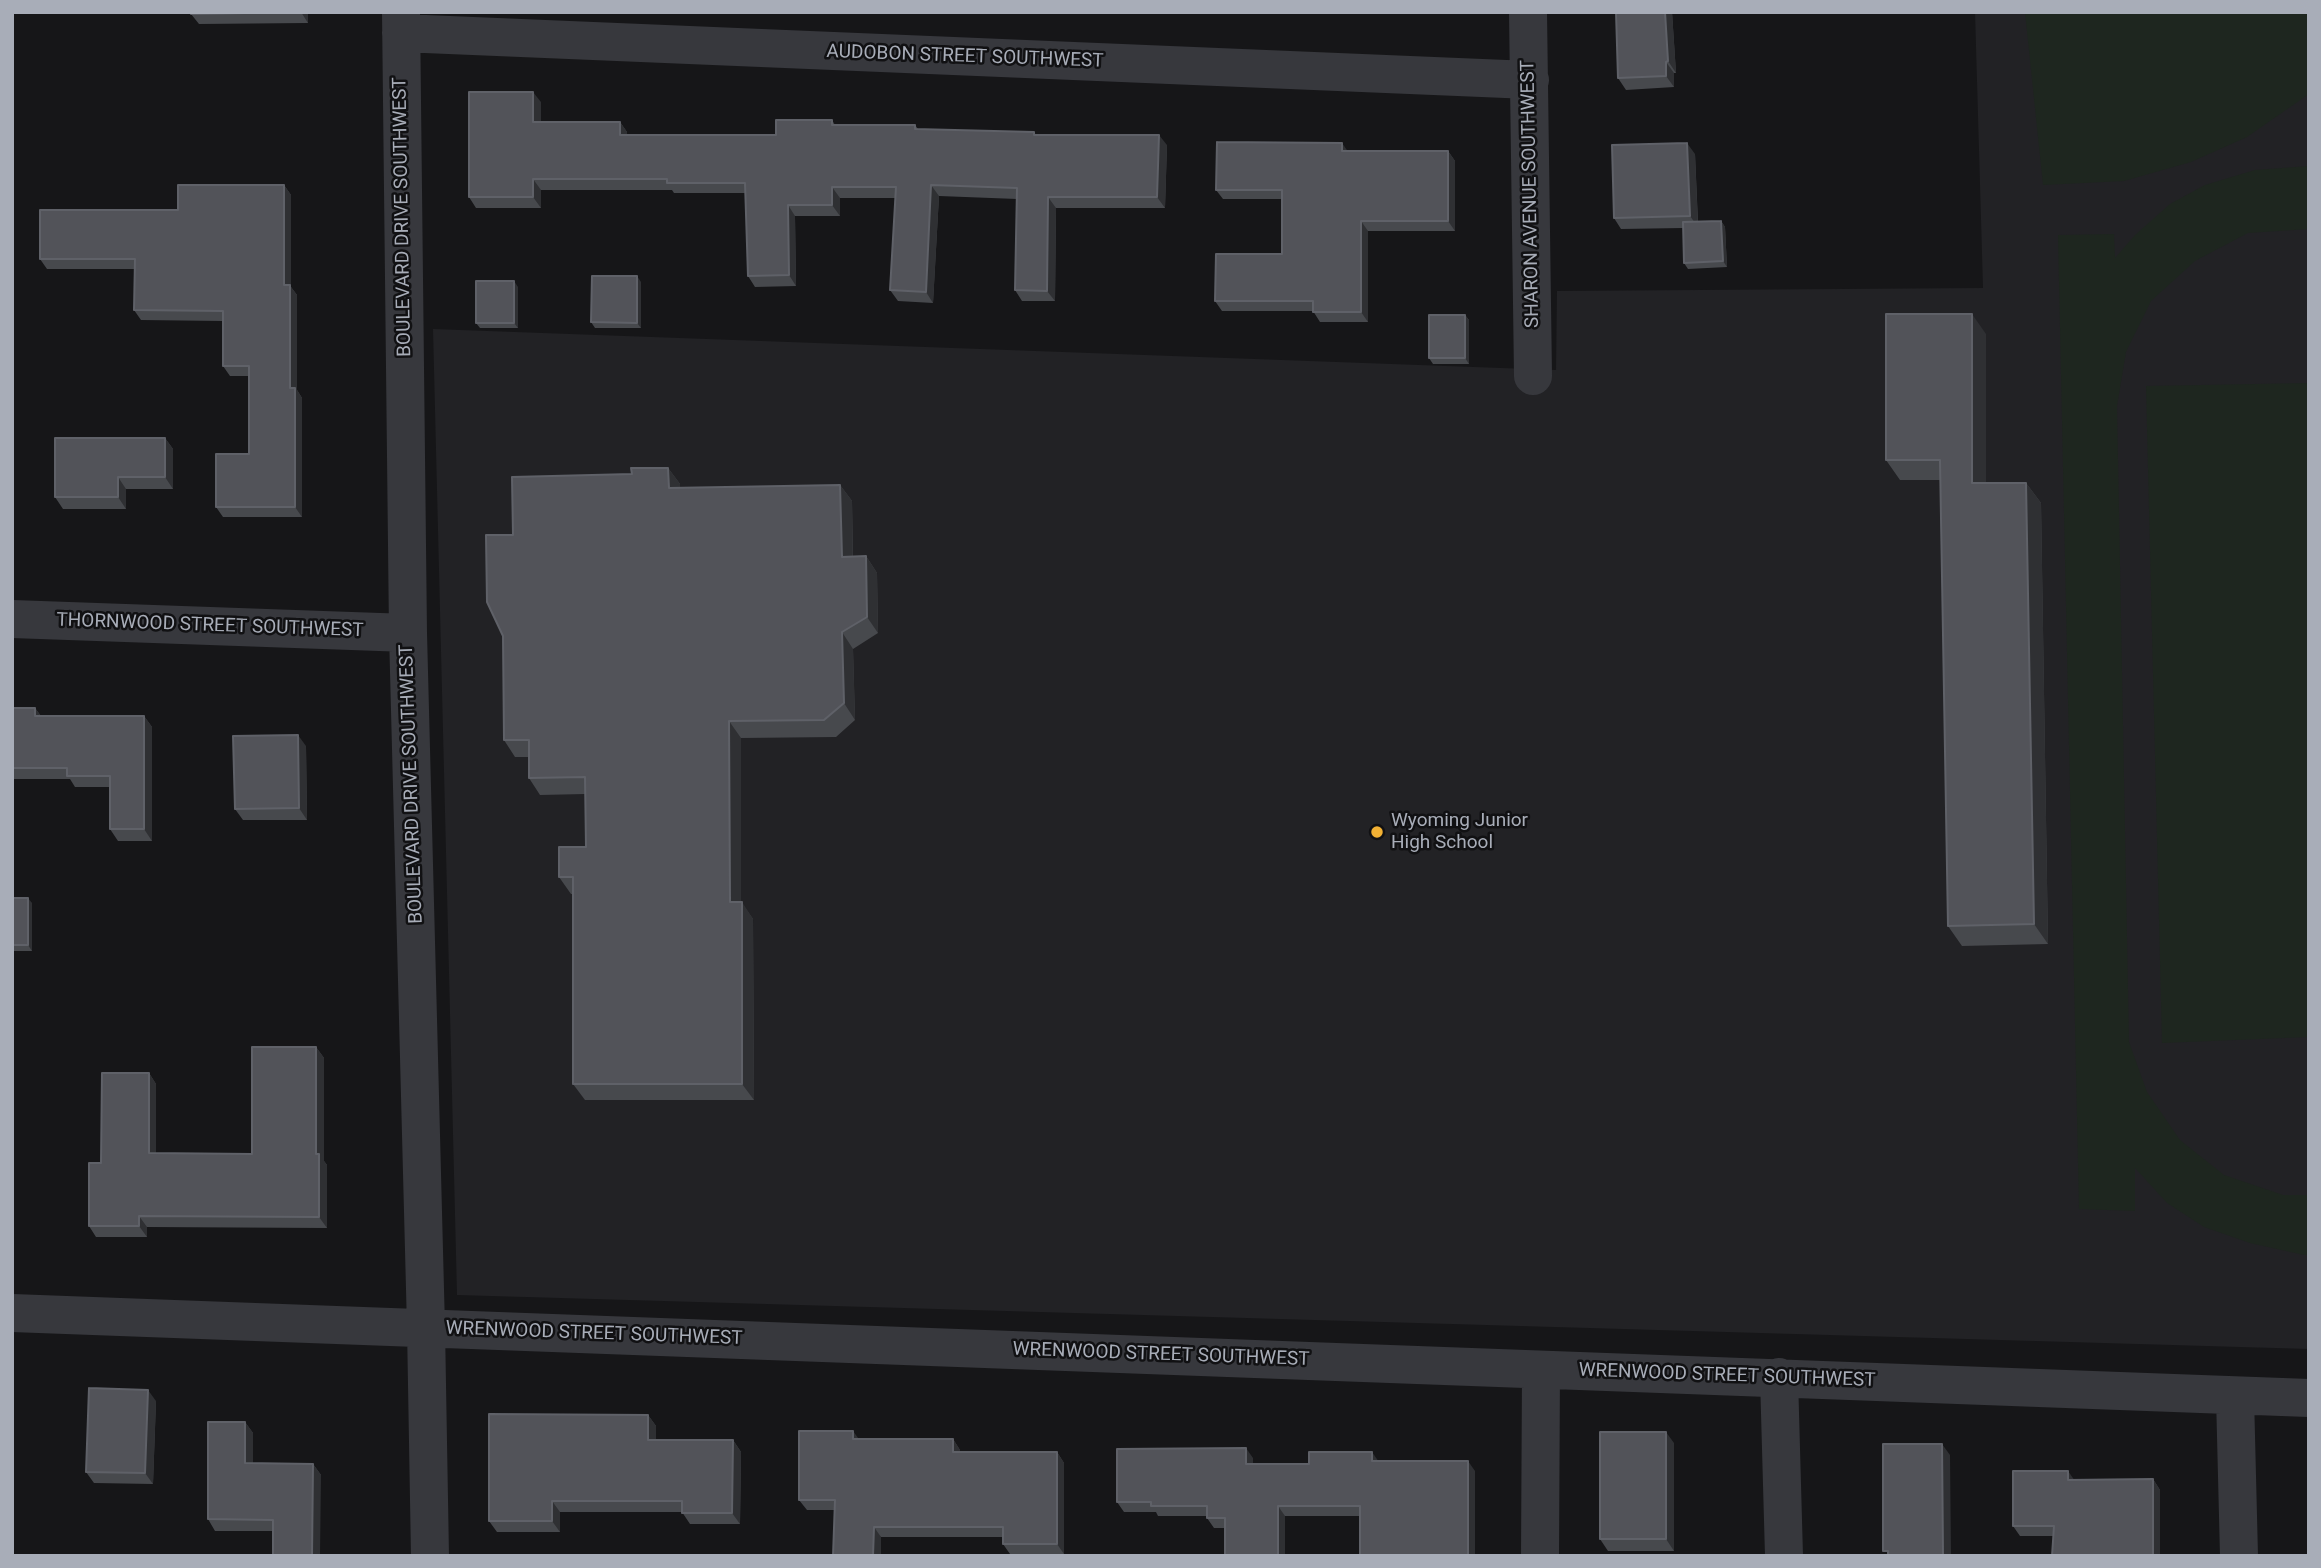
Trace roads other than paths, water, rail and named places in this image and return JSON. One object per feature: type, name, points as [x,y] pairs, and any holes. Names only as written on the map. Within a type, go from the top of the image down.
[{"type":"street","name":"SHARON AVENUE SOUTHWEST","points":[[1528,12],[1534,376]]},
{"type":"street","name":"AUDOBON STREET SOUTHWEST","points":[[401,23],[1530,80]]},
{"type":"street","name":"BOULEVARD DRIVE SOUTHWEST","points":[[401,23],[408,632],[430,1556]]},
{"type":"street","name":"THORNWOOD STREET SOUTHWEST","points":[[12,619],[408,632]]},
{"type":"street","name":"WRENWOOD STREET SOUTHWEST","points":[[12,1313],[2309,1398]]},
{"type":"street","points":[[1540,1556],[1541,1370]]},
{"type":"street","points":[[1779,1377],[1784,1556]]},
{"type":"street","points":[[2235,1396],[2239,1556]]},
{"type":"place","name":"Wyoming Junior High School","points":[[1377,832]]}]
